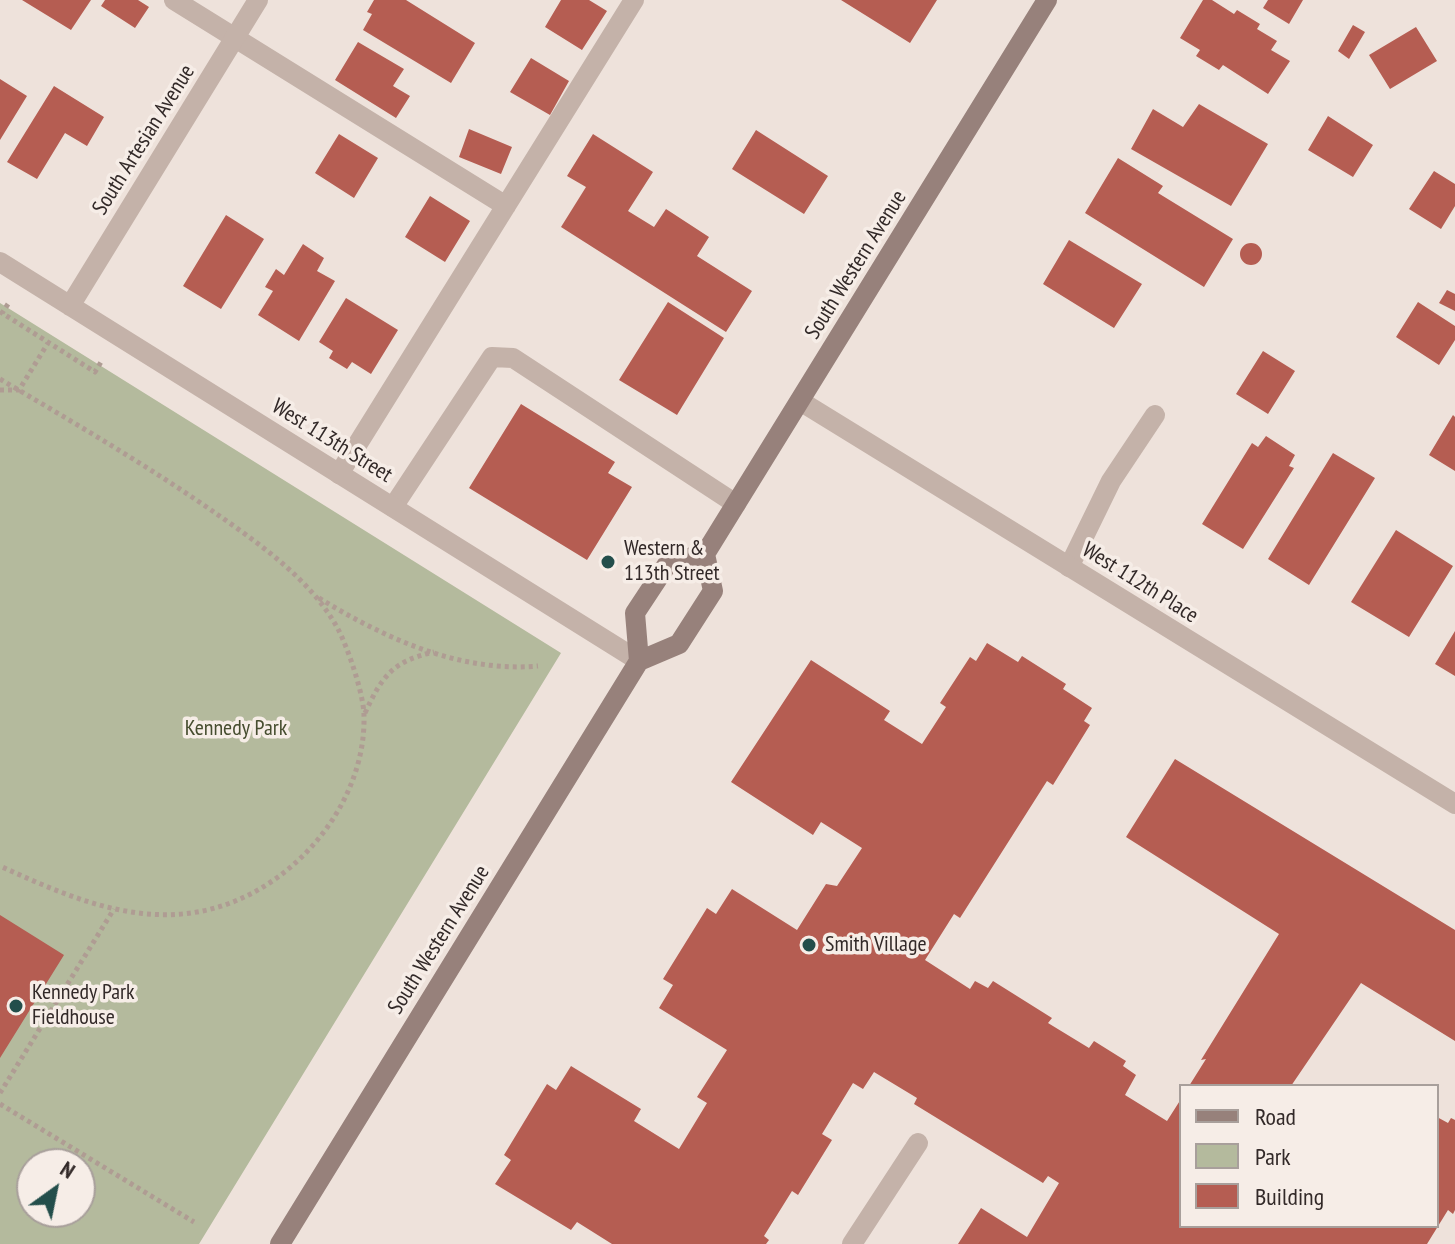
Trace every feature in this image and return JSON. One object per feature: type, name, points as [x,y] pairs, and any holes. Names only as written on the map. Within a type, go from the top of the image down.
[{"type":"main road","name":"South Western Avenue","points":[[705,554],[1047,0]]},
{"type":"main road","points":[[705,554],[713,591],[679,644],[639,661],[635,613],[668,563],[705,554]]},
{"type":"main road","name":"South Western Avenue","points":[[280,1244],[639,661]]},
{"type":"street","points":[[174,0],[506,206]]},
{"type":"street","name":"South Artesian Avenue","points":[[70,306],[258,0]]},
{"type":"street","points":[[339,474],[634,0]]},
{"type":"street","name":"West 113th Street","points":[[0,262],[639,661]]},
{"type":"street","points":[[393,507],[492,357],[513,358],[736,504]]},
{"type":"street","name":"West 112th Place","points":[[800,401],[1455,804]]},
{"type":"street","points":[[1069,567],[1111,481],[1155,415]]},
{"type":"street","points":[[852,1244],[918,1143]]},
{"type":"path","points":[[8,303],[2,313],[95,372],[101,362]]},
{"type":"path","points":[[19,390],[48,342]]},
{"type":"path","points":[[0,379],[165,478],[249,536],[315,596],[356,620],[398,641],[434,652],[486,665],[538,666]]},
{"type":"path","points":[[0,390],[19,390]]},
{"type":"path","points":[[0,866],[83,900],[114,909],[127,912],[196,912],[236,902],[293,866],[336,815],[353,781],[364,714],[351,661],[338,629],[315,596]]},
{"type":"path","points":[[364,714],[387,673],[410,657],[434,652]]},
{"type":"path","points":[[0,1093],[114,909]]},
{"type":"path","points":[[0,1104],[194,1222]]},
{"type":"green space","name":"Kennedy Park","points":[[0,303],[561,653],[199,1244],[0,1244]]},
{"type":"building","points":[[22,0],[91,0],[71,30]]},
{"type":"building","points":[[105,0],[138,0],[149,7],[135,28],[101,6]]},
{"type":"building","points":[[374,0],[406,0],[475,43],[451,83],[363,30],[372,14],[367,12]]},
{"type":"building","points":[[561,0],[589,0],[607,11],[582,50],[545,27]]},
{"type":"building","points":[[841,0],[937,0],[910,43]]},
{"type":"building","points":[[1203,0],[1212,0],[1234,14],[1237,10],[1260,24],[1257,29],[1277,41],[1271,50],[1290,61],[1268,94],[1223,65],[1219,70],[1196,56],[1200,50],[1180,38]]},
{"type":"building","points":[[1268,0],[1303,0],[1289,24],[1263,8]]},
{"type":"building","points":[[1353,25],[1365,32],[1349,59],[1338,51]]},
{"type":"building","points":[[1416,27],[1437,61],[1390,89],[1369,55]]},
{"type":"building","points":[[358,42],[404,69],[393,86],[410,96],[396,118],[335,80]]},
{"type":"building","points":[[531,58],[569,81],[550,115],[510,92]]},
{"type":"building","points":[[0,79],[27,96],[0,140]]},
{"type":"building","points":[[54,86],[104,117],[87,146],[65,133],[37,179],[7,162]]},
{"type":"building","points":[[1199,104],[1268,144],[1231,206],[1131,149],[1153,109],[1183,127]]},
{"type":"building","points":[[1328,116],[1373,145],[1353,177],[1308,150]]},
{"type":"building","points":[[469,129],[512,147],[501,174],[459,157]]},
{"type":"building","points":[[756,130],[828,176],[804,214],[732,169]]},
{"type":"building","points":[[339,134],[378,158],[354,198],[315,173]]},
{"type":"building","points":[[593,134],[653,172],[628,211],[654,227],[666,209],[709,237],[697,256],[752,291],[726,332],[561,227],[586,187],[567,176]]},
{"type":"building","points":[[1118,158],[1163,186],[1158,193],[1233,239],[1204,287],[1085,213]]},
{"type":"building","points":[[1434,171],[1455,184],[1455,206],[1441,229],[1409,209]]},
{"type":"building","points":[[430,196],[470,221],[445,262],[405,237]]},
{"type":"building","points":[[226,215],[264,239],[221,309],[183,286]]},
{"type":"building","points":[[1069,240],[1142,284],[1114,328],[1043,284]]},
{"type":"building","points":[[1251,243],[1259,246],[1262,254],[1259,262],[1251,265],[1243,262],[1240,254],[1243,246]]},
{"type":"building","points":[[303,244],[324,258],[317,271],[335,281],[299,341],[258,315],[273,291],[265,287],[276,269],[284,275]]},
{"type":"building","points":[[1447,290],[1455,294],[1455,311],[1439,303]]},
{"type":"building","points":[[346,298],[398,330],[371,374],[352,362],[347,369],[329,358],[333,351],[319,342]]},
{"type":"building","points":[[668,302],[724,338],[677,415],[619,380]]},
{"type":"building","points":[[1418,302],[1455,326],[1455,340],[1439,365],[1396,337]]},
{"type":"building","points":[[1263,351],[1295,371],[1268,414],[1236,394]]},
{"type":"building","points":[[521,404],[615,462],[608,473],[632,487],[587,560],[469,488]]},
{"type":"building","points":[[1453,415],[1455,417],[1455,471],[1429,455]]},
{"type":"building","points":[[1266,436],[1295,455],[1289,466],[1294,468],[1243,549],[1202,524],[1252,443],[1258,447]]},
{"type":"building","points":[[1333,453],[1375,478],[1309,585],[1268,559]]},
{"type":"building","points":[[1396,530],[1453,566],[1409,637],[1351,602]]},
{"type":"building","points":[[1455,631],[1455,676],[1435,664]]},
{"type":"building","name":"Smith Village","points":[[987,643],[1018,662],[1022,656],[1066,684],[1063,689],[1092,708],[1084,721],[1090,725],[1053,785],[1047,781],[960,918],[954,914],[925,960],[970,989],[975,981],[988,988],[993,981],[1052,1018],[1048,1023],[1089,1048],[1094,1041],[1126,1061],[1123,1066],[1136,1075],[1125,1095],[1167,1121],[1179,1102],[1179,1228],[1437,1228],[1427,1244],[958,1244],[981,1208],[1027,1237],[1059,1183],[1048,1176],[1043,1183],[914,1104],[917,1098],[874,1072],[863,1089],[853,1083],[822,1134],[832,1140],[798,1195],[792,1191],[764,1236],[769,1240],[766,1244],[612,1244],[577,1222],[571,1230],[495,1184],[511,1160],[504,1155],[547,1084],[556,1090],[571,1066],[641,1109],[634,1121],[679,1149],[707,1103],[697,1097],[727,1050],[659,1008],[673,985],[663,979],[707,908],[716,914],[732,889],[797,930],[826,884],[837,886],[862,848],[821,822],[813,835],[731,782],[811,660],[890,711],[884,720],[922,744],[946,707],[940,703],[970,657],[976,661]]},
{"type":"building","points":[[1175,759],[1455,930],[1455,1041],[1361,983],[1292,1084],[1190,1084],[1206,1059],[1201,1060],[1279,934],[1126,837]]},
{"type":"building","name":"Kennedy Park Fieldhouse","points":[[0,915],[64,955],[0,1058]]},
{"type":"building","name":"Smith Village","points":[[1439,1118],[1448,1123],[1451,1118],[1455,1120],[1455,1210],[1453,1214],[1448,1210],[1439,1225]]},
{"type":"place","name":"Western & 113th Street","points":[[608,562]]},
{"type":"place","name":"Smith Village","points":[[809,945]]},
{"type":"place","name":"Kennedy Park Fieldhouse","points":[[16,1006]]}]
